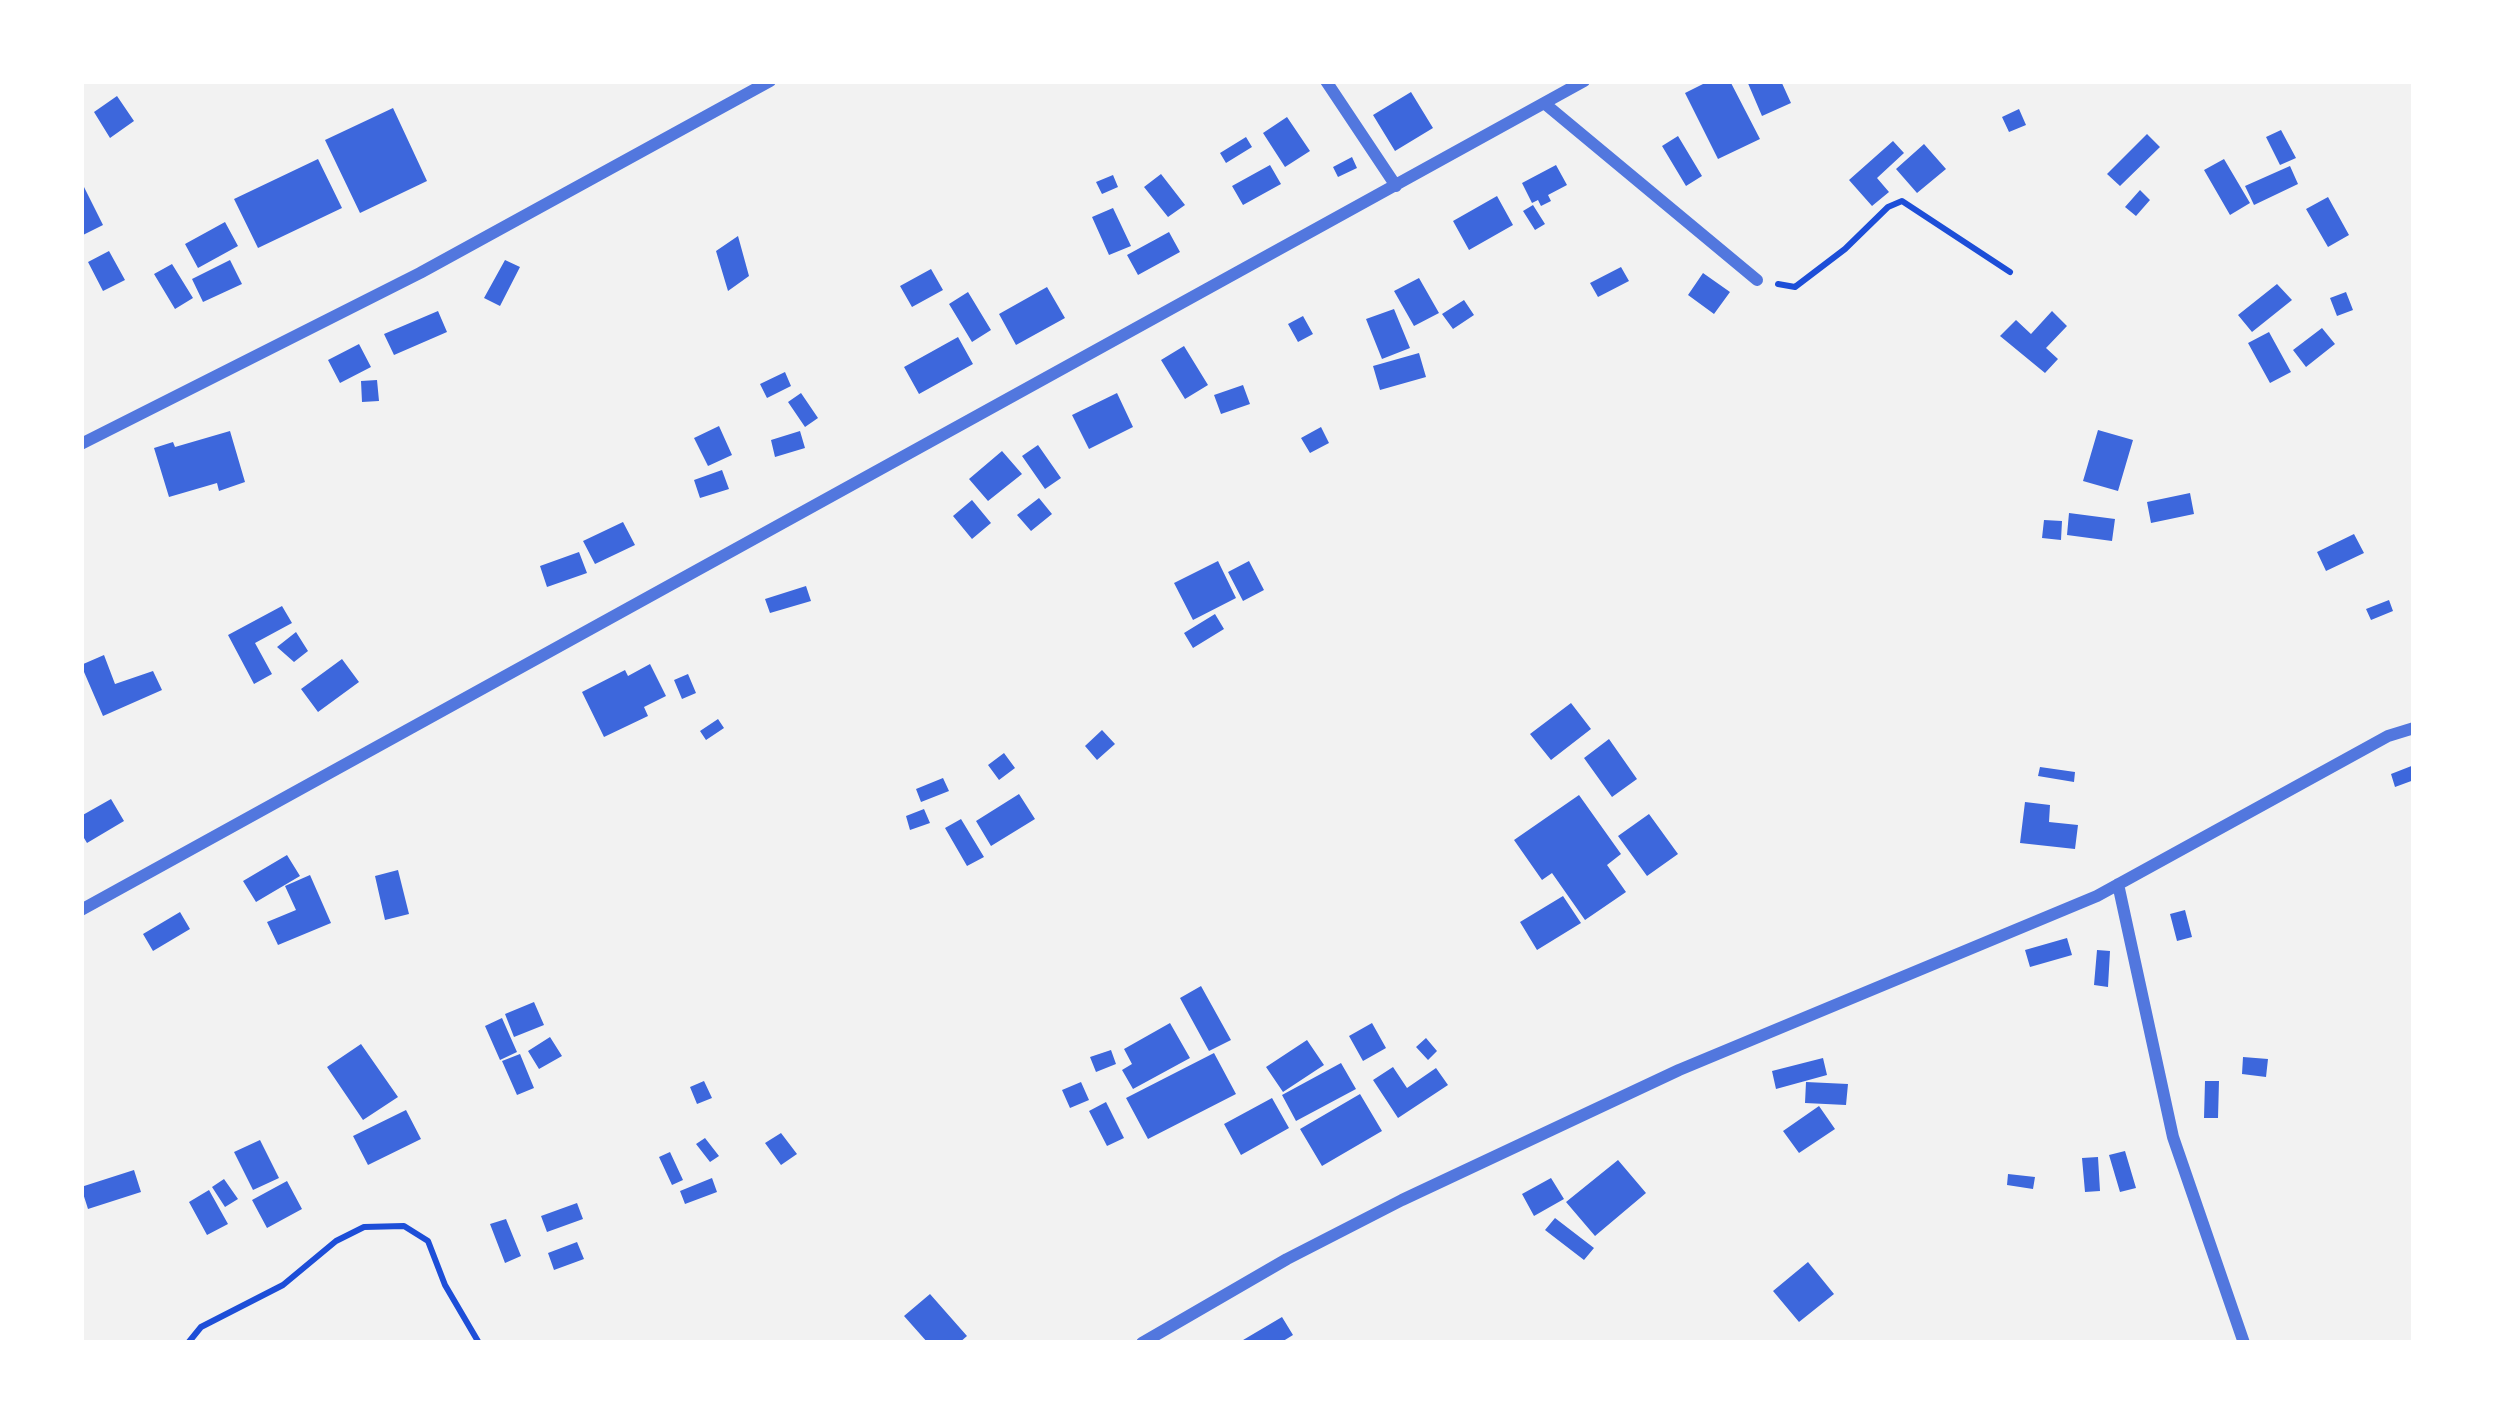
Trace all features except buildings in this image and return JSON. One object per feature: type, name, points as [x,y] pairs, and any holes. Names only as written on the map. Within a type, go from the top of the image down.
[{"type":"street","points":[[81,444],[420,273],[770,81]]},
{"type":"street","points":[[1326,81],[1396,187]]},
{"type":"street","points":[[81,910],[1584,81]]},
{"type":"street","points":[[1544,103],[1756,280]]},
{"type":"street","points":[[1142,1343],[1344,1230],[1594,1110],[2118,884],[2388,736],[2414,728]]},
{"type":"street","points":[[2118,884],[2173,1137],[2244,1343]]},
{"type":"path","points":[[1756,280],[1795,287],[1845,249],[1888,207],[1902,201],[2010,272]]},
{"type":"path","points":[[188,1343],[201,1327],[283,1286],[336,1241],[364,1227],[404,1226],[428,1240],[445,1285],[479,1343]]}]
